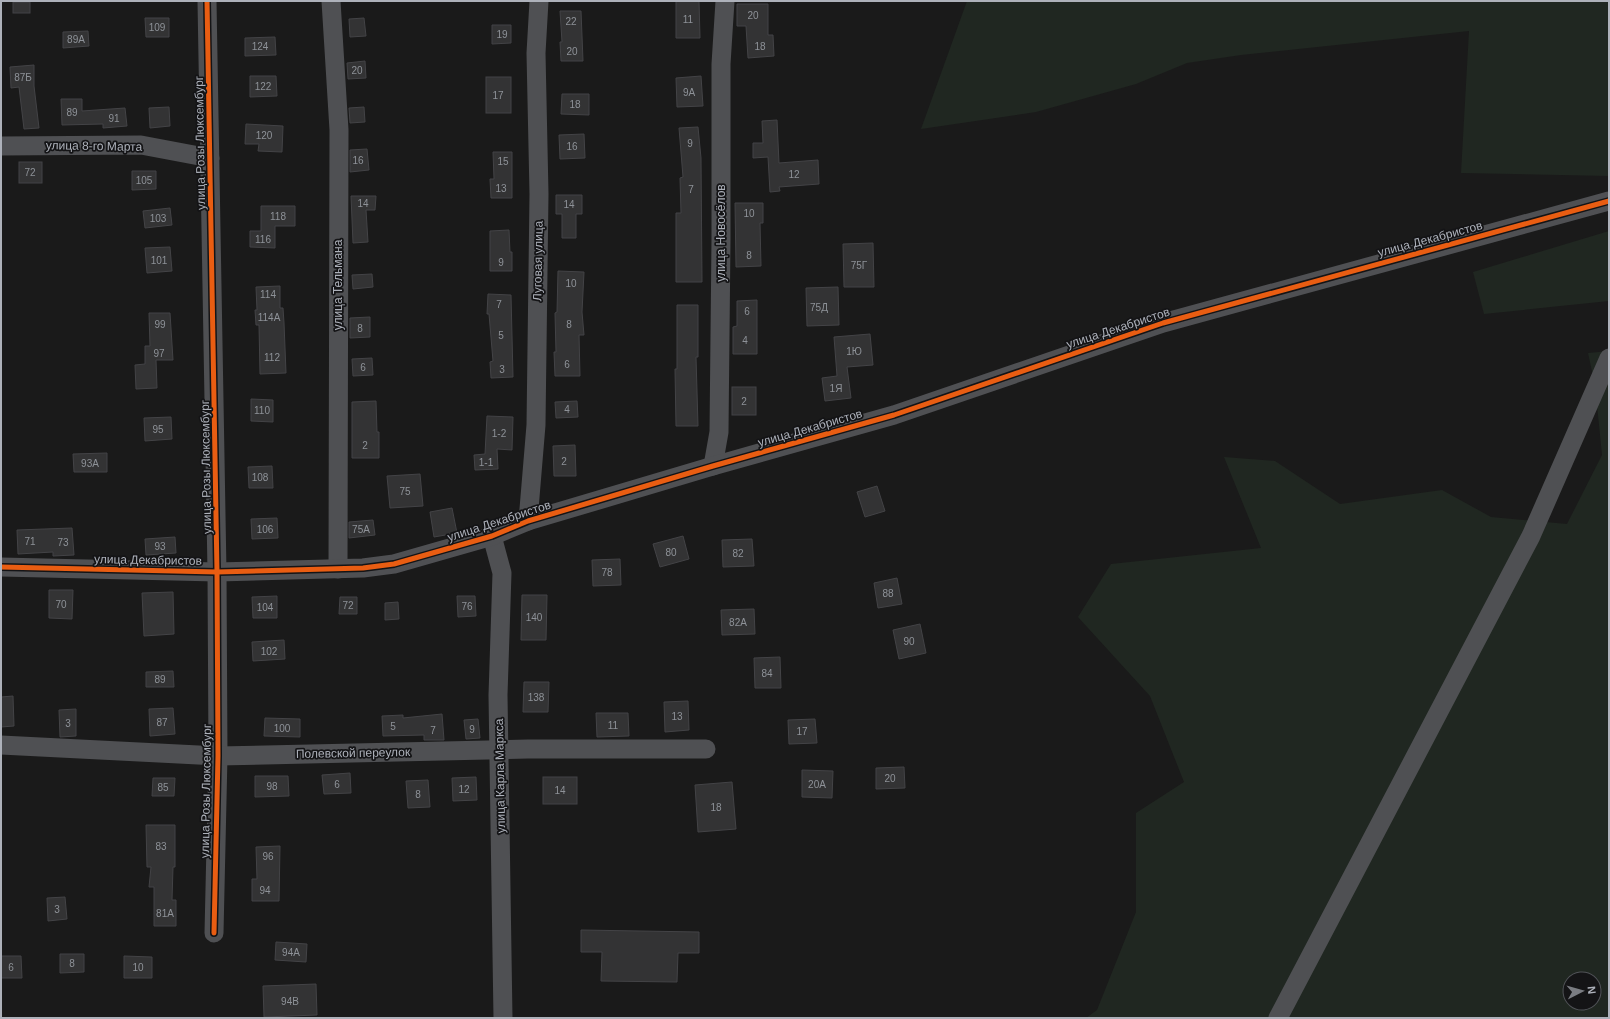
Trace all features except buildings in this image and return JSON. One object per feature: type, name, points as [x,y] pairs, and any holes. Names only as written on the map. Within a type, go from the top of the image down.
[{"type":"street","name":"улица Розы Люксембург","points":[[207,1],[217,572],[218,756],[214,932]]},
{"type":"street","name":"улица Тельмана","points":[[331,1],[339,130],[338,569]]},
{"type":"street","name":"Луговая улица","points":[[528,522],[536,425],[538,194],[536,53],[539,1]]},
{"type":"street","name":"улица Новосёлов","points":[[713,466],[719,432],[721,64],[724,1]]},
{"type":"street","name":"улица 8-го Марта","points":[[1,146],[141,145],[210,158]]},
{"type":"street","name":"улица Декабристов","points":[[1,567],[217,572],[363,568],[394,564],[492,536],[528,522],[713,466],[894,414],[1163,323],[1609,201]]},
{"type":"street","points":[[1278,1018],[1532,536],[1609,358]]},
{"type":"street","name":"улица Карла Маркса","points":[[492,536],[502,573],[498,695],[503,1018]]},
{"type":"street","name":"Полевской переулок","points":[[1,745],[218,756],[500,750],[706,749]]},
{"type":"shaded area","points":[[967,1],[1609,1],[1609,176],[1461,173],[1469,31],[1241,55],[1187,63],[1136,84],[1036,112],[921,129]]},
{"type":"shaded area","points":[[1609,231],[1609,301],[1484,314],[1473,272]]},
{"type":"shaded area","points":[[1609,351],[1609,1018],[1086,1018],[1097,1010],[1136,912],[1136,813],[1184,782],[1150,696],[1078,617],[1111,564],[1261,548],[1224,457],[1275,461],[1340,504],[1442,490],[1491,517],[1567,524],[1602,455],[1595,385],[1588,353]]},
{"type":"cycle path","points":[[207,1],[217,572],[218,756],[214,933]]},
{"type":"cycle path","points":[[1,567],[217,572],[363,568],[394,564],[492,536],[528,521],[713,466],[894,415],[1163,323],[1609,201]]}]
